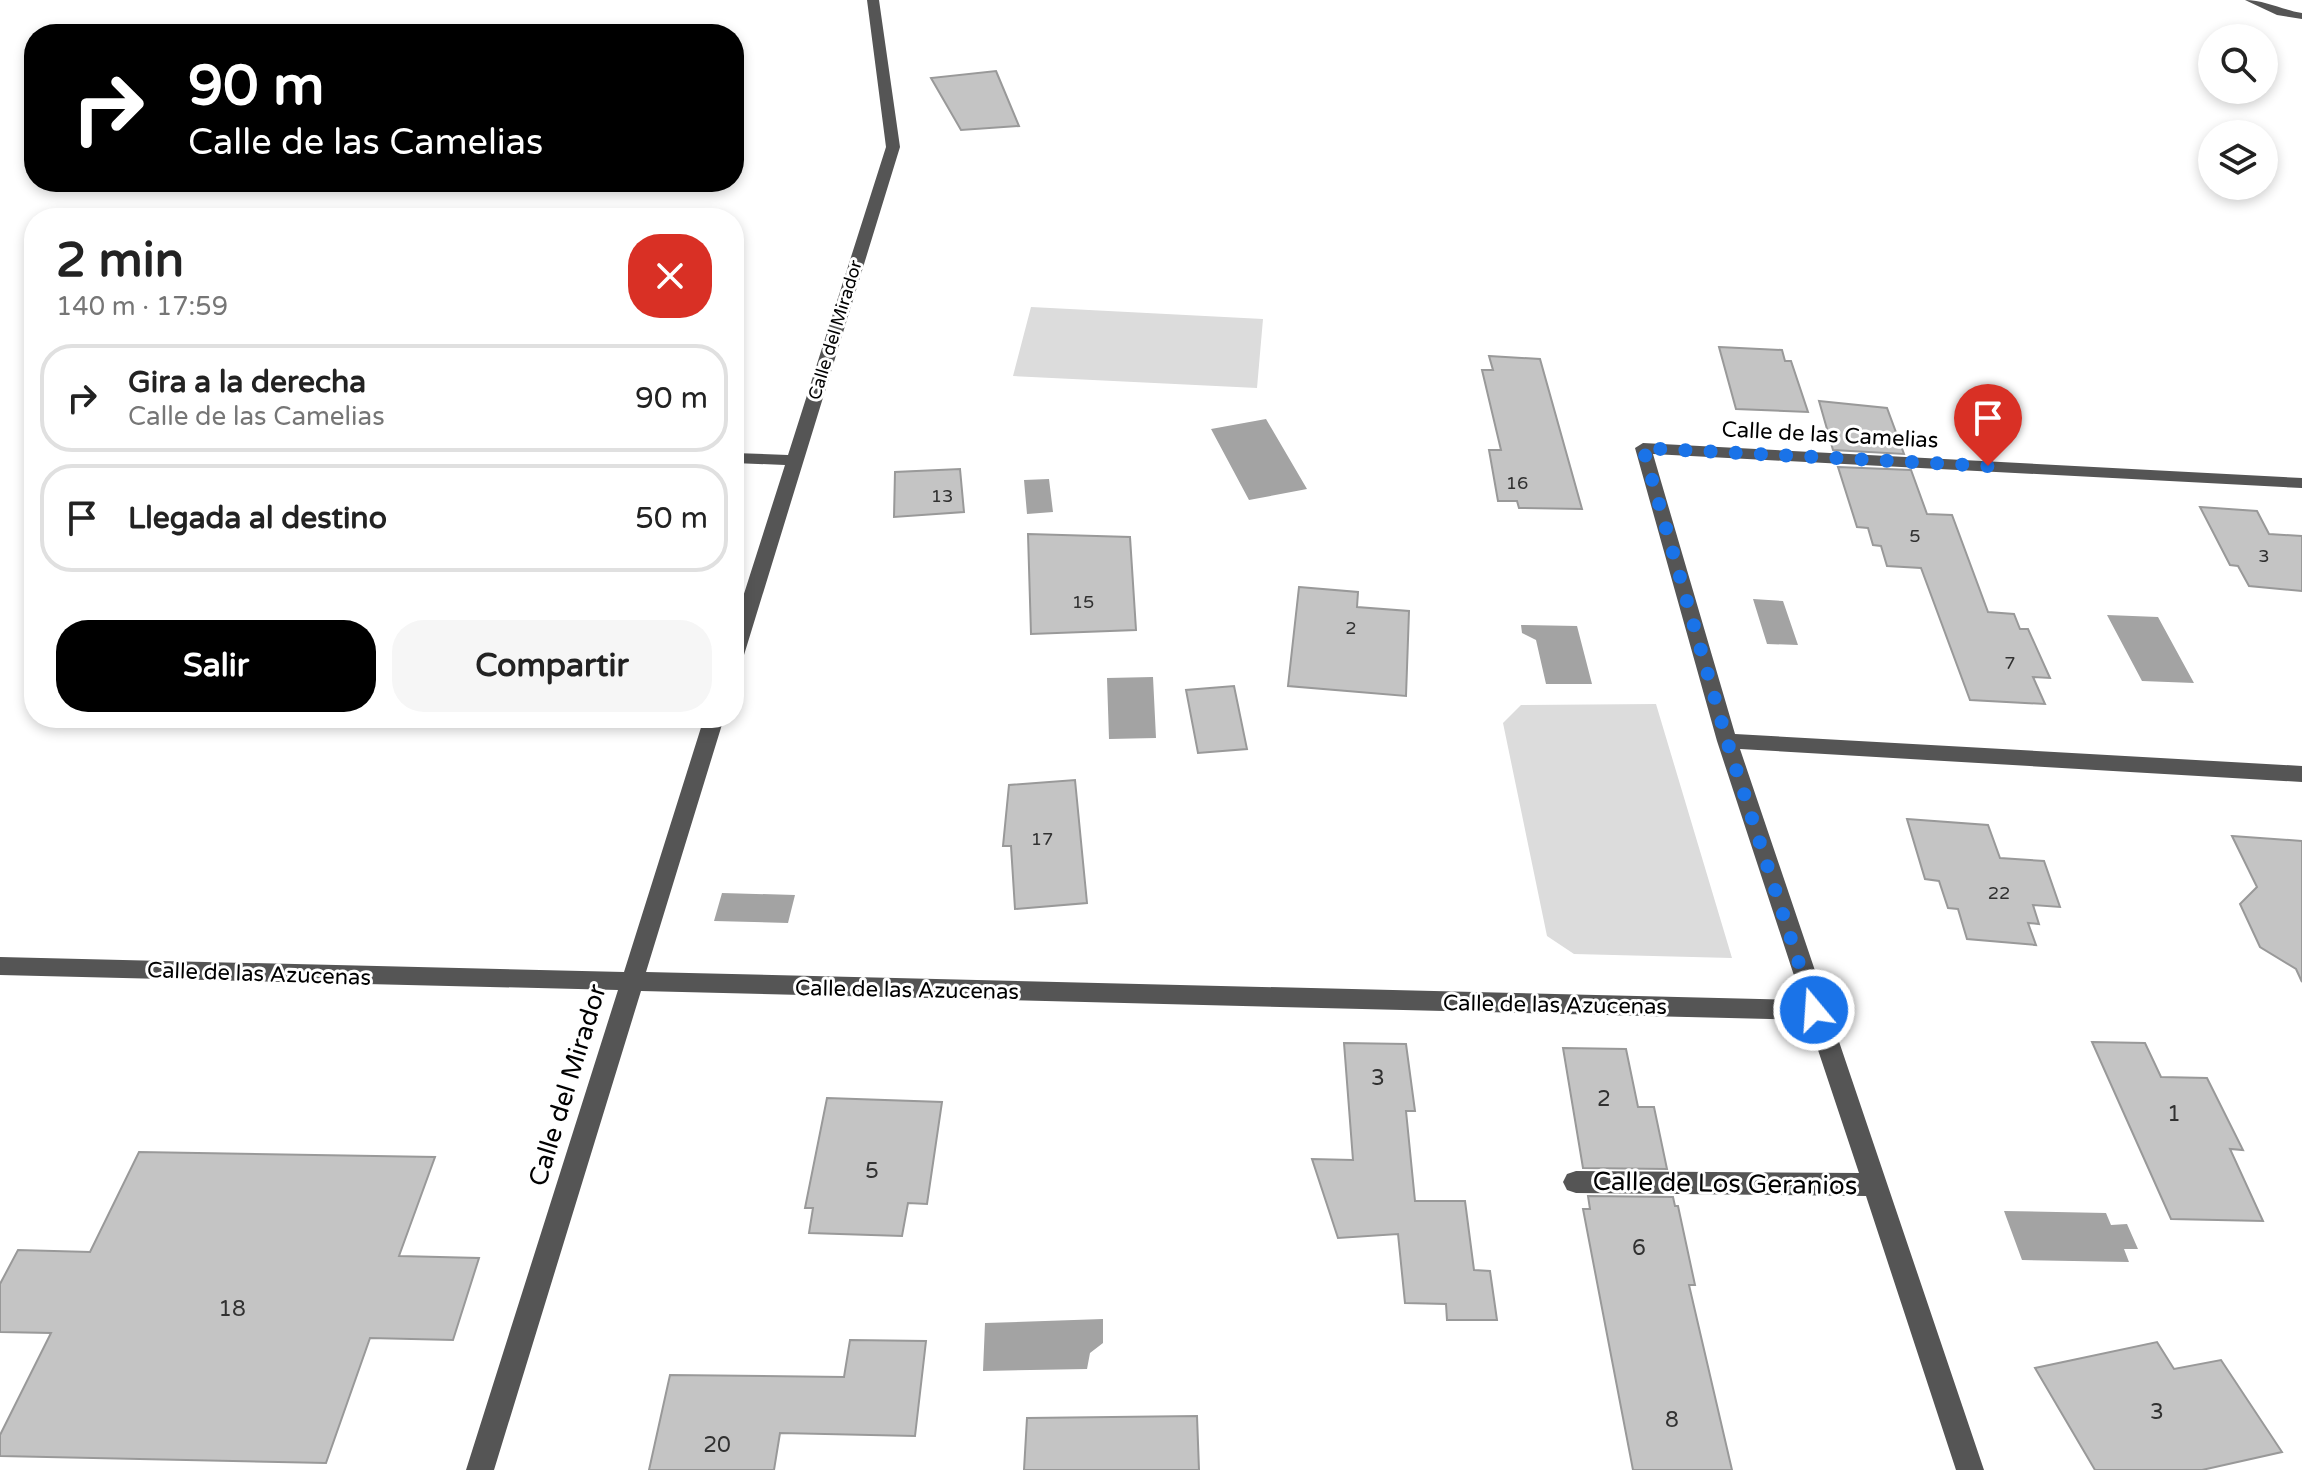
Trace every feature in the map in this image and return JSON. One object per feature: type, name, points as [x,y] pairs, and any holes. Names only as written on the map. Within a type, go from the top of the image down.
[{"type":"street","name":"Calle del Mirador","points":[[744,624],[893,147],[873,0]]},
{"type":"street","points":[[2251,0],[2264,7],[2302,17]]},
{"type":"street","name":"Calle de las Camelias","points":[[1643,448],[2302,483]]},
{"type":"street","name":"Calle de Los Geranios","points":[[1643,448],[1727,741],[1814,1010],[1970,1470]]},
{"type":"street","points":[[744,458],[796,460]]},
{"type":"street","name":"Calle del Mirador","points":[[480,1470],[711,728]]},
{"type":"street","points":[[1727,741],[2302,774]]},
{"type":"street","name":"Calle de las Azucenas","points":[[0,966],[1814,1010]]},
{"type":"street","name":"Calle de Los Geranios","points":[[1576,1182],[1874,1185]]},
{"type":"shaded area","points":[[1031,307],[1263,319],[1257,388],[1013,376]]},
{"type":"shaded area","points":[[1266,419],[1307,489],[1249,500],[1211,429]]},
{"type":"shaded area","points":[[1049,479],[1053,512],[1027,514],[1024,480]]},
{"type":"shaded area","points":[[1753,599],[1783,601],[1798,645],[1767,644]]},
{"type":"shaded area","points":[[2107,615],[2158,617],[2194,683],[2142,681]]},
{"type":"shaded area","points":[[1521,625],[1577,626],[1592,684],[1546,684],[1536,640],[1522,633]]},
{"type":"shaded area","points":[[1153,677],[1156,738],[1109,739],[1107,678]]},
{"type":"shaded area","points":[[1656,704],[1732,958],[1574,954],[1547,936],[1503,723],[1521,705]]},
{"type":"shaded area","points":[[722,893],[795,895],[788,923],[714,921]]},
{"type":"shaded area","points":[[2004,1211],[2106,1213],[2111,1225],[2127,1224],[2138,1249],[2124,1249],[2129,1262],[2022,1260]]},
{"type":"shaded area","points":[[1103,1319],[1103,1343],[1090,1353],[1087,1369],[983,1371],[985,1323]]},
{"type":"building","points":[[996,71],[1019,126],[961,130],[931,78]]},
{"type":"building","points":[[1719,347],[1782,350],[1785,361],[1791,361],[1808,412],[1736,409]]},
{"type":"building","points":[[1489,356],[1540,359],[1582,509],[1519,508],[1517,501],[1498,501],[1489,450],[1501,450],[1482,370],[1493,370]]},
{"type":"building","points":[[1819,401],[1887,408],[1904,454],[1833,450]]},
{"type":"building","points":[[1838,467],[1911,470],[1927,514],[1952,515],[1988,612],[2014,614],[2020,629],[2028,629],[2050,678],[2033,677],[2045,704],[1970,700],[1921,568],[1887,566],[1881,546],[1873,545],[1868,528],[1857,527]]},
{"type":"building","points":[[960,469],[964,512],[894,517],[895,472]]},
{"type":"building","points":[[2200,507],[2257,511],[2269,534],[2302,536],[2302,591],[2249,586],[2238,566],[2230,565]]},
{"type":"building","points":[[1028,534],[1130,537],[1136,630],[1031,634]]},
{"type":"building","points":[[1299,587],[1358,592],[1357,607],[1409,611],[1406,696],[1288,686]]},
{"type":"building","points":[[1234,686],[1247,749],[1198,753],[1186,690]]},
{"type":"building","points":[[1075,780],[1087,903],[1015,909],[1011,846],[1003,846],[1009,785]]},
{"type":"building","points":[[1907,819],[1988,825],[2000,858],[2044,861],[2060,907],[2033,905],[2039,924],[2028,923],[2036,945],[1967,939],[1958,909],[1948,908],[1939,881],[1925,879]]},
{"type":"building","points":[[2232,836],[2302,841],[2302,982],[2296,969],[2260,947],[2240,904],[2257,887]]},
{"type":"building","points":[[2092,1042],[2145,1043],[2161,1077],[2207,1078],[2243,1150],[2230,1149],[2263,1221],[2171,1219]]},
{"type":"building","points":[[1344,1043],[1406,1044],[1415,1111],[1406,1111],[1415,1201],[1465,1201],[1474,1270],[1490,1271],[1497,1320],[1447,1320],[1446,1304],[1405,1303],[1398,1234],[1338,1238],[1312,1159],[1353,1160]]},
{"type":"building","points":[[1563,1048],[1626,1049],[1638,1107],[1654,1107],[1667,1169],[1583,1168]]},
{"type":"building","points":[[827,1098],[942,1102],[927,1204],[908,1203],[902,1236],[809,1233],[813,1208],[805,1208]]},
{"type":"building","points":[[139,1152],[435,1157],[399,1256],[479,1258],[453,1340],[370,1338],[326,1463],[0,1456],[0,1435],[51,1333],[0,1332],[0,1284],[18,1250],[90,1252]]},
{"type":"building","points":[[1588,1196],[1673,1197],[1675,1206],[1678,1206],[1695,1285],[1689,1285],[1732,1470],[1633,1470],[1583,1209],[1590,1209]]},
{"type":"building","points":[[850,1340],[926,1341],[915,1436],[780,1433],[774,1470],[649,1470],[670,1375],[844,1377]]},
{"type":"building","points":[[2157,1342],[2174,1369],[2221,1360],[2282,1452],[2202,1470],[2095,1470],[2035,1368]]},
{"type":"building","points":[[1197,1416],[1199,1470],[1024,1470],[1027,1418]]},
{"type":"route","points":[[1814,1010],[1727,741],[1643,448],[1988,466]]}]
